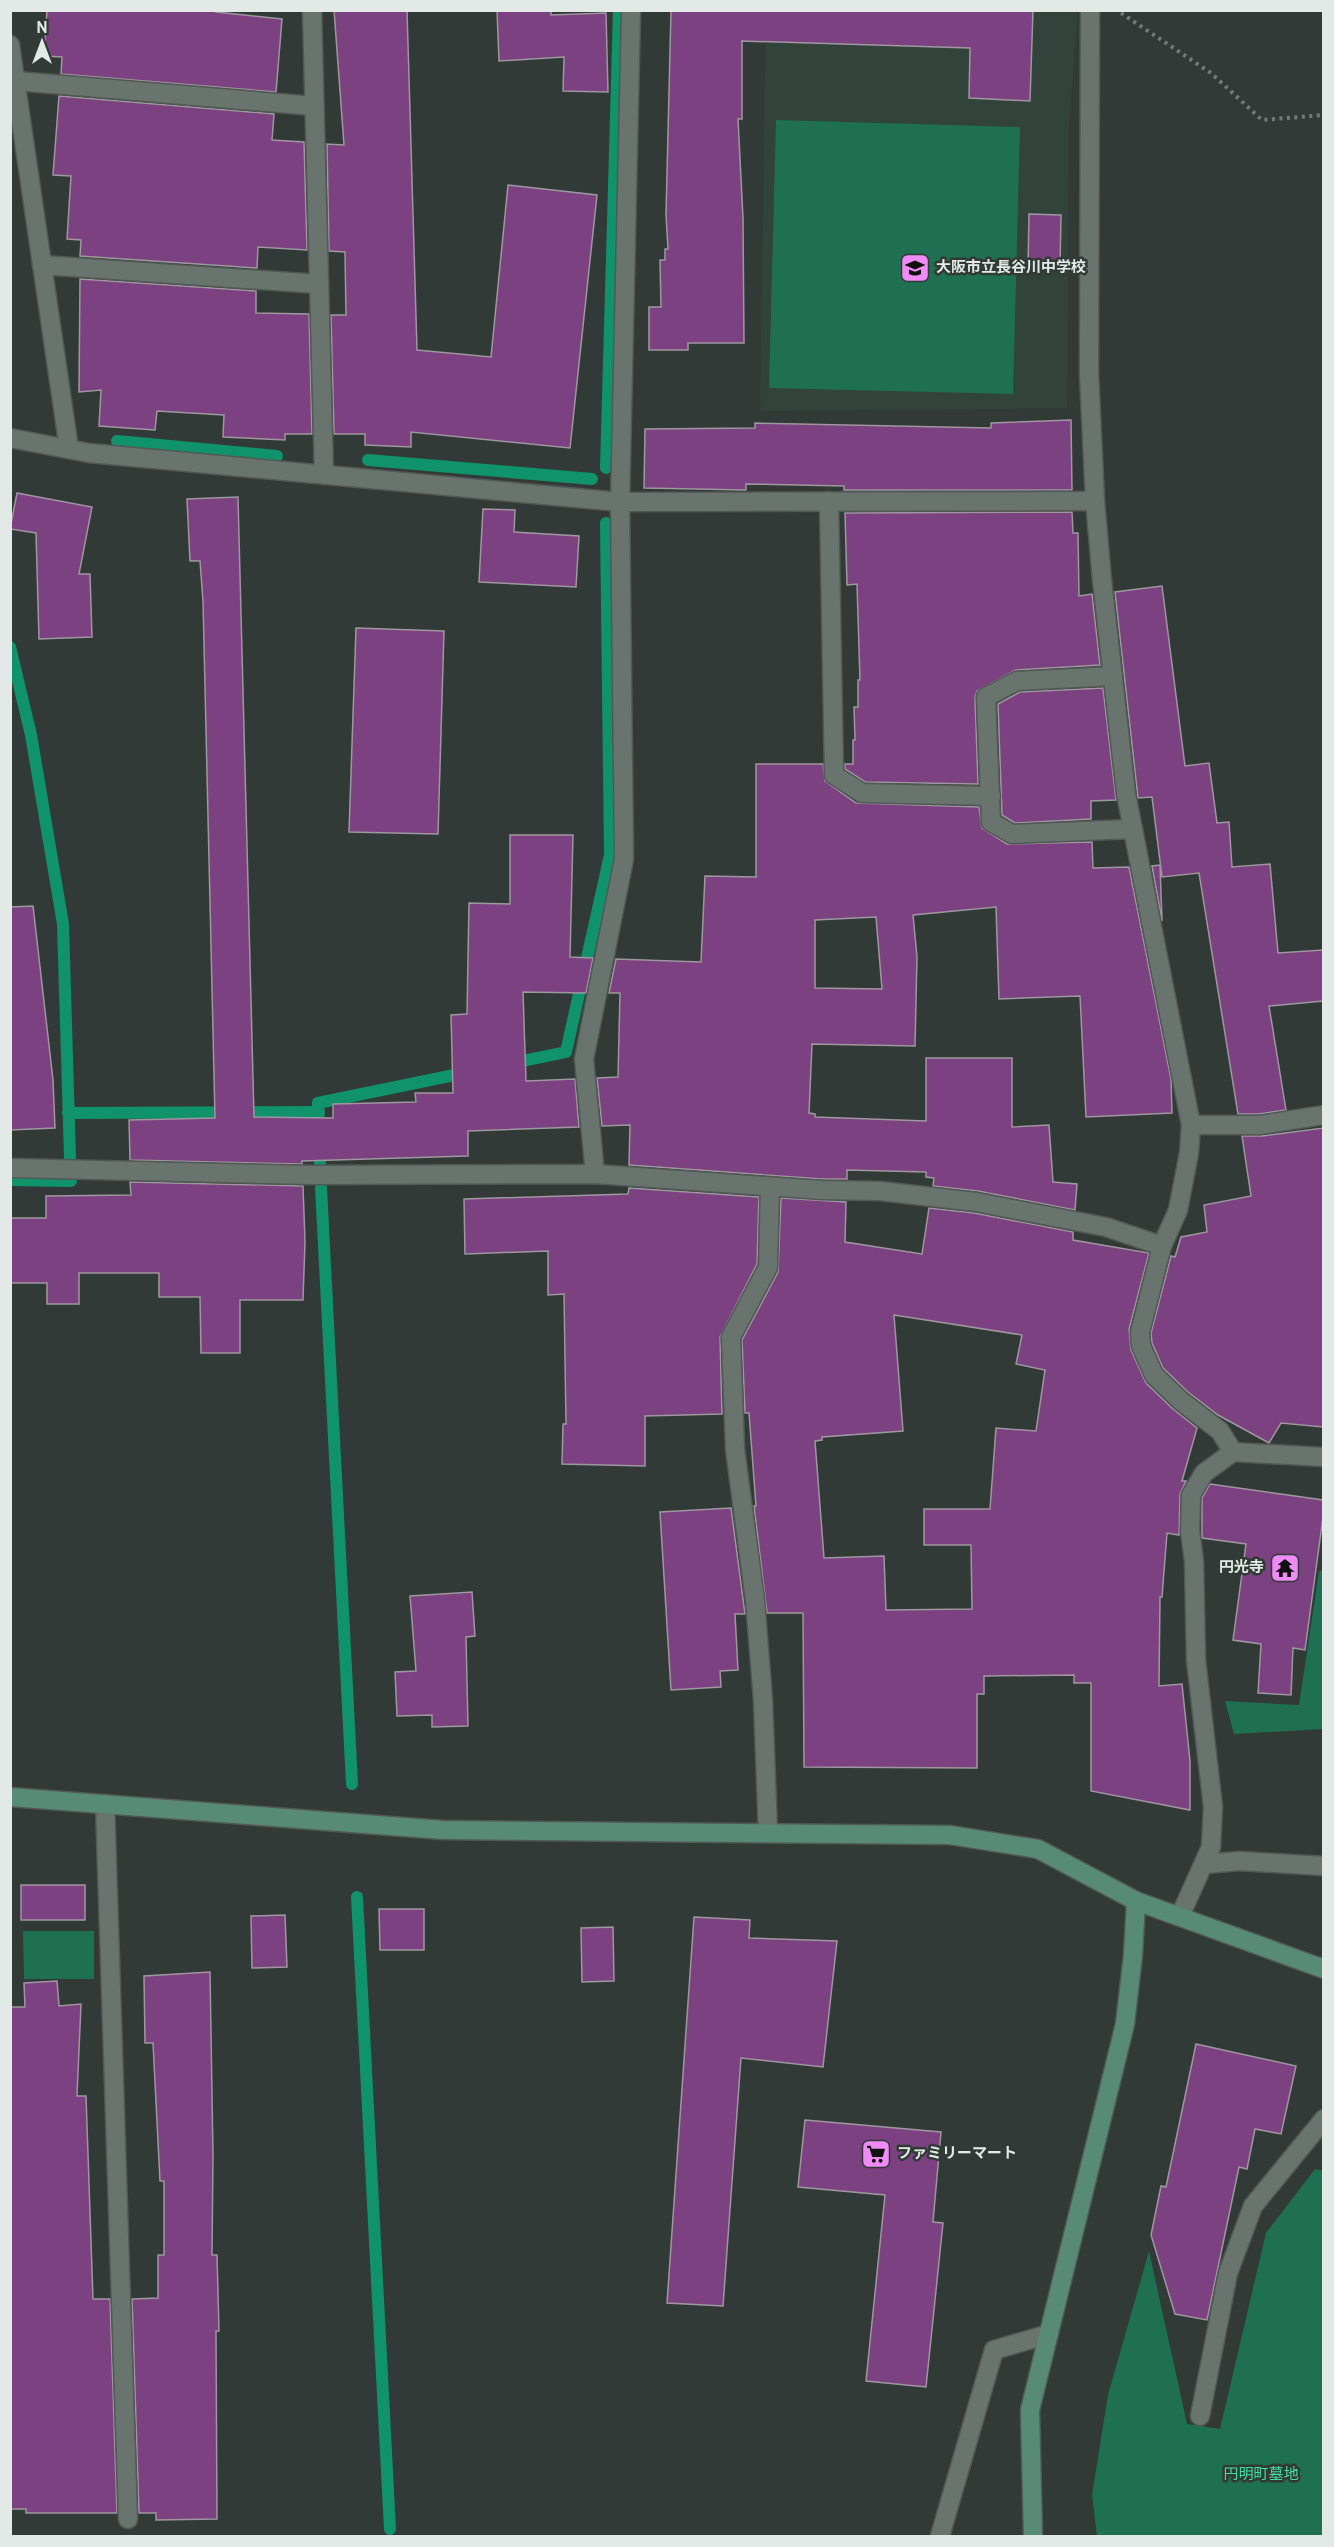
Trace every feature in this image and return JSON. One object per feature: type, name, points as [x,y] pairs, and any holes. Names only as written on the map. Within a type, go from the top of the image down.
[{"type":"street","points":[[312,10],[324,475]]},
{"type":"street","points":[[595,1174],[584,1059],[624,859],[620,502],[631,10]]},
{"type":"street","points":[[1090,10],[1089,374],[1095,501],[1113,676],[1133,829],[1191,1125],[1189,1153],[1179,1202],[1162,1246],[1140,1332],[1141,1346],[1154,1375],[1181,1401],[1220,1431],[1233,1452]]},
{"type":"street","points":[[10,45],[69,449]]},
{"type":"street","points":[[16,81],[315,106]]},
{"type":"street","points":[[42,265],[319,284]]},
{"type":"street","points":[[10,438],[89,453],[620,502],[1095,501]]},
{"type":"street","points":[[829,501],[834,775],[862,793],[991,796]]},
{"type":"street","points":[[1113,676],[1017,681],[986,697],[991,822],[1012,834],[1133,829]]},
{"type":"street","points":[[1191,1125],[1260,1125],[1323,1115]]},
{"type":"street","points":[[10,1168],[312,1175],[595,1174],[880,1191],[976,1202],[1106,1227],[1162,1246]]},
{"type":"street","points":[[768,1833],[763,1700],[755,1600],[735,1449],[731,1337],[768,1267],[770,1186]]},
{"type":"street","points":[[1180,1916],[1211,1847],[1213,1807],[1196,1660],[1194,1561],[1190,1531],[1191,1495],[1204,1473],[1233,1452],[1323,1457]]},
{"type":"street","points":[[10,1797],[443,1830],[950,1835],[1038,1850],[1136,1901],[1323,1969]]},
{"type":"street","points":[[105,1804],[128,2519]]},
{"type":"street","points":[[1205,1863],[1240,1861],[1323,1866]]},
{"type":"street","points":[[1033,2536],[1030,2410],[1125,2024],[1133,1955],[1136,1901]]},
{"type":"street","points":[[1200,2416],[1228,2273],[1253,2206],[1323,2119]]},
{"type":"street","points":[[940,2536],[994,2350],[1049,2334]]},
{"type":"path","points":[[1117,10],[1211,73],[1262,120],[1323,115]]},
{"type":"shaded area","name":"大阪市立長谷川中学校","points":[[766,11],[1078,11],[1069,129],[1067,408],[760,411]]},
{"type":"green space","points":[[776,120],[1020,127],[1013,394],[769,388]]},
{"type":"green space","points":[[1323,1570],[1323,1729],[1234,1734],[1225,1701],[1299,1705],[1319,1571]]},
{"type":"green space","points":[[23,1931],[94,1931],[94,1979],[24,1979]]},
{"type":"green space","name":"円明町墓地","points":[[1315,2169],[1324,2171],[1323,2536],[1097,2536],[1092,2495],[1108,2395],[1149,2251],[1187,2424],[1220,2429],[1266,2233]]},
{"type":"building","points":[[47,10],[216,10],[216,12],[282,19],[276,92],[61,74],[62,57],[44,56]]},
{"type":"building","points":[[334,10],[407,10],[417,350],[491,357],[508,185],[597,195],[570,448],[411,432],[411,447],[365,445],[365,434],[334,434],[331,315],[346,315],[345,252],[329,251],[327,144],[344,145]]},
{"type":"building","points":[[497,10],[551,10],[551,15],[606,13],[608,92],[563,91],[564,57],[499,61]]},
{"type":"building","points":[[671,10],[1033,10],[1030,101],[969,98],[970,48],[742,41],[742,119],[738,119],[743,218],[744,343],[688,343],[688,350],[649,350],[649,307],[661,307],[660,260],[665,260],[665,249],[668,249],[666,215]]},
{"type":"building","points":[[59,96],[274,114],[272,140],[304,142],[307,250],[258,247],[257,268],[80,256],[81,240],[67,239],[71,176],[53,175]]},
{"type":"building","points":[[1029,214],[1061,215],[1060,268],[1028,268]]},
{"type":"building","points":[[80,279],[256,291],[256,313],[309,314],[312,434],[285,434],[285,440],[223,437],[224,415],[157,411],[155,430],[99,426],[101,390],[79,392]]},
{"type":"building","points":[[1071,420],[1072,490],[844,490],[844,486],[746,484],[746,490],[644,488],[645,429],[755,428],[755,423],[991,428],[991,423]]},
{"type":"building","points":[[17,493],[92,507],[79,574],[90,574],[92,637],[39,639],[36,533],[10,529]]},
{"type":"building","points":[[238,497],[254,1117],[333,1118],[333,1104],[416,1102],[415,1093],[453,1093],[451,1015],[467,1014],[469,903],[510,904],[510,835],[573,835],[570,957],[593,958],[586,993],[523,992],[526,1081],[575,1079],[579,1127],[468,1131],[468,1156],[302,1161],[302,1164],[130,1160],[129,1120],[215,1118],[203,601],[200,561],[190,561],[187,499]]},
{"type":"building","points":[[483,509],[515,510],[514,532],[579,536],[576,587],[479,582]]},
{"type":"building","points":[[1072,512],[1073,533],[1078,533],[1079,596],[1092,594],[1100,665],[1016,670],[977,691],[975,697],[978,784],[865,782],[845,769],[845,764],[853,764],[854,707],[858,707],[858,680],[860,680],[857,584],[847,585],[845,513]]},
{"type":"building","points":[[1162,586],[1185,766],[1209,763],[1217,823],[1229,822],[1232,867],[1270,864],[1278,953],[1323,950],[1323,1001],[1269,1006],[1286,1110],[1238,1114],[1199,873],[1162,877],[1152,797],[1138,798],[1115,592]]},
{"type":"building","points":[[356,628],[444,631],[438,834],[349,832]]},
{"type":"building","points":[[1103,688],[1116,800],[1091,801],[1091,819],[1015,823],[1002,815],[998,704],[1020,692]]},
{"type":"building","points":[[756,764],[823,764],[825,781],[856,803],[979,807],[982,828],[1007,844],[1092,842],[1093,868],[1129,867],[1171,1079],[1172,1113],[1086,1117],[1080,996],[999,999],[996,907],[913,915],[917,957],[915,1046],[812,1044],[809,1113],[815,1114],[815,1117],[926,1121],[926,1058],[1012,1058],[1012,1127],[1049,1125],[1053,1182],[1077,1184],[1075,1210],[978,1191],[933,1186],[934,1178],[926,1177],[926,1172],[847,1170],[847,1179],[822,1179],[629,1165],[630,1125],[602,1126],[597,1078],[618,1077],[620,993],[609,993],[616,959],[701,962],[705,876],[756,877]],"holes":[[[876,917],[882,989],[815,988],[815,920]]]},
{"type":"building","points":[[1160,865],[1162,921],[1152,866]]},
{"type":"building","points":[[33,906],[53,1080],[55,1128],[10,1130],[10,907]]},
{"type":"building","points":[[1323,1128],[1323,1427],[1281,1423],[1269,1443],[1218,1415],[1188,1392],[1163,1368],[1152,1343],[1151,1333],[1171,1256],[1175,1257],[1181,1237],[1207,1232],[1204,1205],[1251,1196],[1242,1136],[1262,1136]]},
{"type":"building","points":[[130,1182],[303,1186],[305,1242],[303,1300],[240,1300],[240,1353],[201,1353],[200,1297],[159,1297],[159,1273],[79,1273],[79,1304],[47,1304],[47,1283],[10,1283],[10,1218],[46,1218],[46,1196],[131,1195]]},
{"type":"building","points":[[629,1188],[759,1197],[757,1264],[720,1337],[722,1414],[645,1416],[645,1466],[562,1464],[563,1424],[566,1424],[564,1294],[548,1295],[548,1251],[465,1254],[464,1199],[628,1194]]},
{"type":"building","points":[[781,1198],[846,1202],[845,1242],[922,1254],[929,1208],[974,1213],[1073,1232],[1073,1240],[1149,1253],[1129,1329],[1131,1350],[1146,1383],[1197,1428],[1182,1481],[1186,1481],[1180,1494],[1179,1535],[1167,1533],[1162,1597],[1160,1597],[1159,1686],[1182,1684],[1190,1761],[1190,1810],[1091,1791],[1091,1683],[1074,1683],[1074,1675],[984,1676],[984,1694],[977,1694],[977,1768],[804,1767],[803,1613],[767,1613],[754,1506],[756,1506],[749,1413],[745,1413],[742,1340],[778,1272]],"holes":[[[894,1315],[1022,1335],[1016,1364],[1045,1370],[1036,1431],[996,1428],[990,1509],[924,1509],[924,1545],[971,1545],[972,1609],[886,1610],[884,1556],[824,1558],[815,1441],[822,1440],[822,1437],[903,1431]]]},
{"type":"building","points":[[1210,1484],[1323,1500],[1323,1517],[1305,1650],[1293,1648],[1291,1695],[1258,1693],[1261,1644],[1233,1640],[1246,1544],[1202,1538],[1202,1498]]},
{"type":"building","points":[[731,1508],[745,1614],[735,1614],[738,1670],[720,1671],[721,1687],[671,1690],[660,1512]]},
{"type":"building","points":[[472,1592],[475,1636],[466,1637],[468,1726],[432,1727],[432,1715],[397,1716],[395,1672],[416,1671],[410,1596]]},
{"type":"building","points":[[21,1885],[85,1885],[85,1920],[21,1920]]},
{"type":"building","points":[[379,1909],[424,1909],[424,1950],[380,1950]]},
{"type":"building","points":[[285,1915],[287,1967],[252,1968],[251,1916]]},
{"type":"building","points":[[694,1917],[750,1920],[749,1938],[837,1941],[823,2067],[741,2058],[723,2306],[667,2303]]},
{"type":"building","points":[[613,1927],[614,1981],[582,1982],[581,1928]]},
{"type":"building","points":[[210,1972],[212,2255],[217,2255],[219,2331],[216,2331],[217,2519],[156,2520],[156,2513],[139,2513],[132,2299],[158,2298],[158,2255],[164,2255],[164,2181],[160,2181],[153,2043],[145,2043],[144,1976]]},
{"type":"building","points":[[57,1981],[59,2006],[81,2004],[77,2096],[86,2096],[93,2299],[110,2299],[117,2513],[26,2513],[26,2509],[10,2509],[10,2007],[25,2007],[24,1983]]},
{"type":"building","points":[[1196,2044],[1296,2066],[1281,2134],[1255,2129],[1247,2169],[1239,2167],[1207,2320],[1175,2314],[1151,2235],[1161,2186],[1166,2187]]},
{"type":"building","points":[[805,2120],[941,2132],[933,2222],[943,2223],[926,2387],[866,2381],[885,2195],[798,2187]]},
{"type":"waterway","points":[[606,468],[619,10]]},
{"type":"waterway","points":[[117,441],[277,456]]},
{"type":"waterway","points":[[368,460],[592,479]]},
{"type":"waterway","points":[[509,1064],[566,1052],[610,855],[606,523]]},
{"type":"waterway","points":[[10,647],[31,735],[63,924],[70,1157]]},
{"type":"waterway","points":[[320,1164],[318,1103],[469,1072]]},
{"type":"waterway","points":[[68,1113],[319,1112]]},
{"type":"waterway","points":[[10,1180],[71,1181]]},
{"type":"waterway","points":[[321,1188],[352,1784]]},
{"type":"waterway","points":[[357,1897],[390,2529]]},
{"type":"place","name":"大阪市立長谷川中学校","points":[[915,268]]},
{"type":"place","name":"円光寺","points":[[1285,1568]]},
{"type":"place","name":"ファミリーマート","points":[[876,2154]]}]
